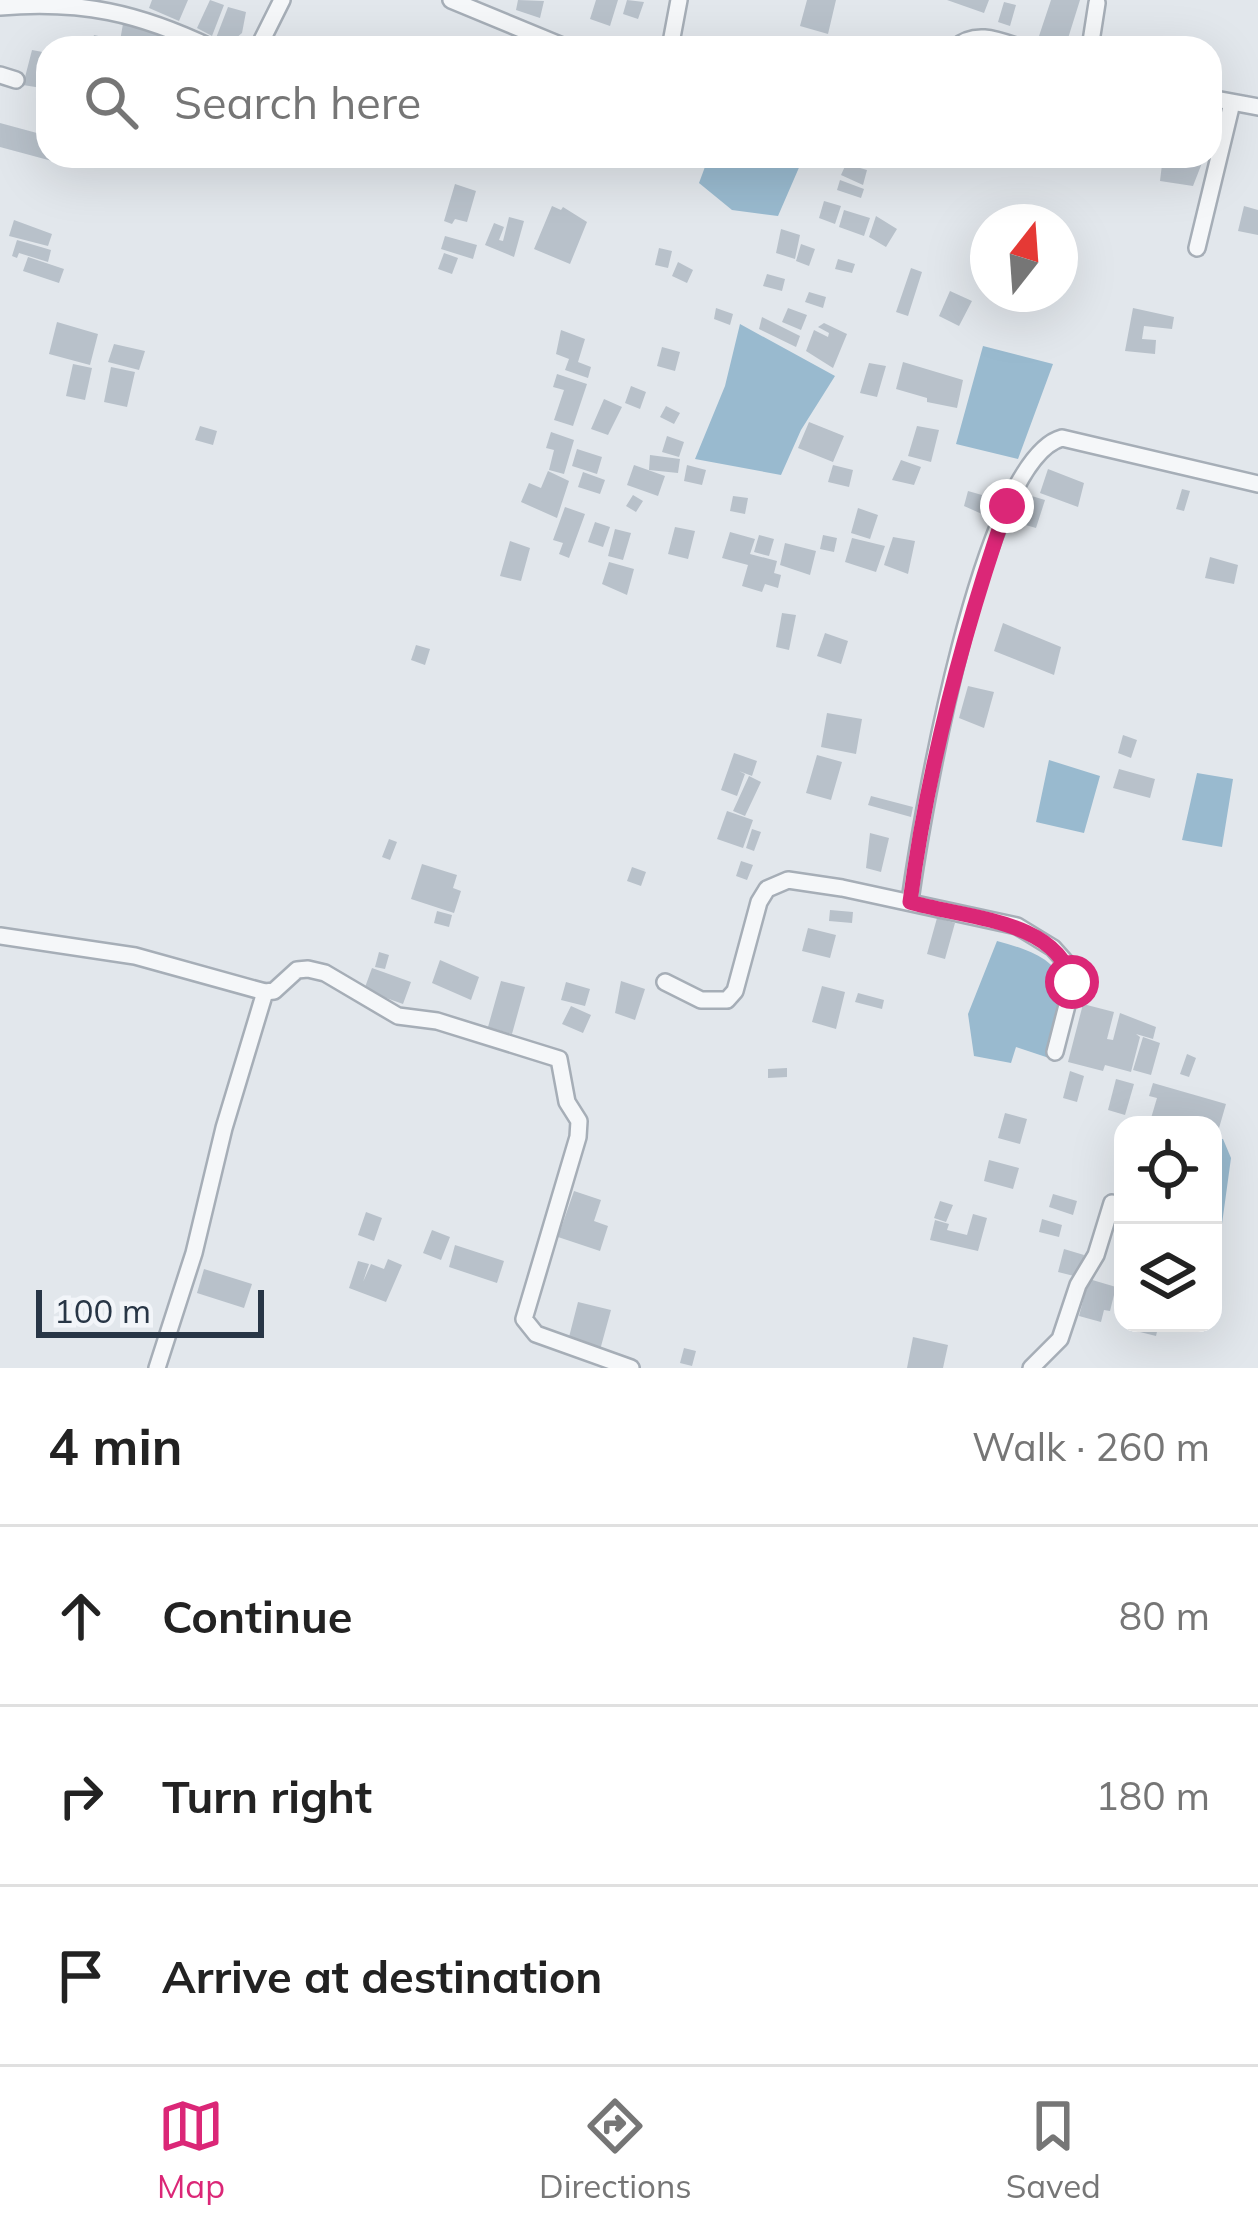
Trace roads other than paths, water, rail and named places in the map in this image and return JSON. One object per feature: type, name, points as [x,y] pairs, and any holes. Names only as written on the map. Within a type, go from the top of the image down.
[{"type":"street","points":[[264,36],[283,0]]},
{"type":"street","points":[[451,0],[538,36]]},
{"type":"street","points":[[672,36],[679,0]]},
{"type":"street","points":[[0,7],[74,2],[110,9],[187,36]]},
{"type":"street","points":[[1092,36],[1097,3]]},
{"type":"street","points":[[1222,101],[1258,107]]},
{"type":"street","points":[[1222,144],[1232,103]]},
{"type":"street","points":[[1197,248],[1216,168]]},
{"type":"street","points":[[910,902],[934,749],[970,614],[1007,506],[1035,454],[1062,438],[1258,484]]},
{"type":"street","points":[[665,982],[701,1000],[727,1000],[735,991],[759,902],[767,889],[788,880],[842,888],[1017,926],[1063,956],[1072,982],[1055,1052]]},
{"type":"street","points":[[0,936],[135,956],[266,992],[274,991],[297,970],[325,974],[398,1016],[436,1021],[560,1059],[567,1102],[579,1121],[578,1137],[524,1319],[536,1334],[631,1368]]},
{"type":"street","points":[[157,1368],[266,992]]},
{"type":"street","points":[[1031,1368],[1060,1340],[1112,1203]]},
{"type":"water","points":[[705,168],[799,168],[778,216],[732,210],[699,183]]},
{"type":"water","points":[[740,324],[835,376],[801,430],[781,475],[695,459],[725,386]]},
{"type":"water","points":[[983,346],[1053,364],[1018,459],[956,444]]},
{"type":"water","points":[[1049,760],[1100,776],[1084,833],[1036,822]]},
{"type":"water","points":[[1197,773],[1233,779],[1222,847],[1182,840]]},
{"type":"water","points":[[997,941],[1046,960],[1066,985],[1049,1058],[1016,1047],[1011,1063],[974,1056],[968,1014]]},
{"type":"water","points":[[1222,1139],[1231,1158],[1222,1224]]}]
